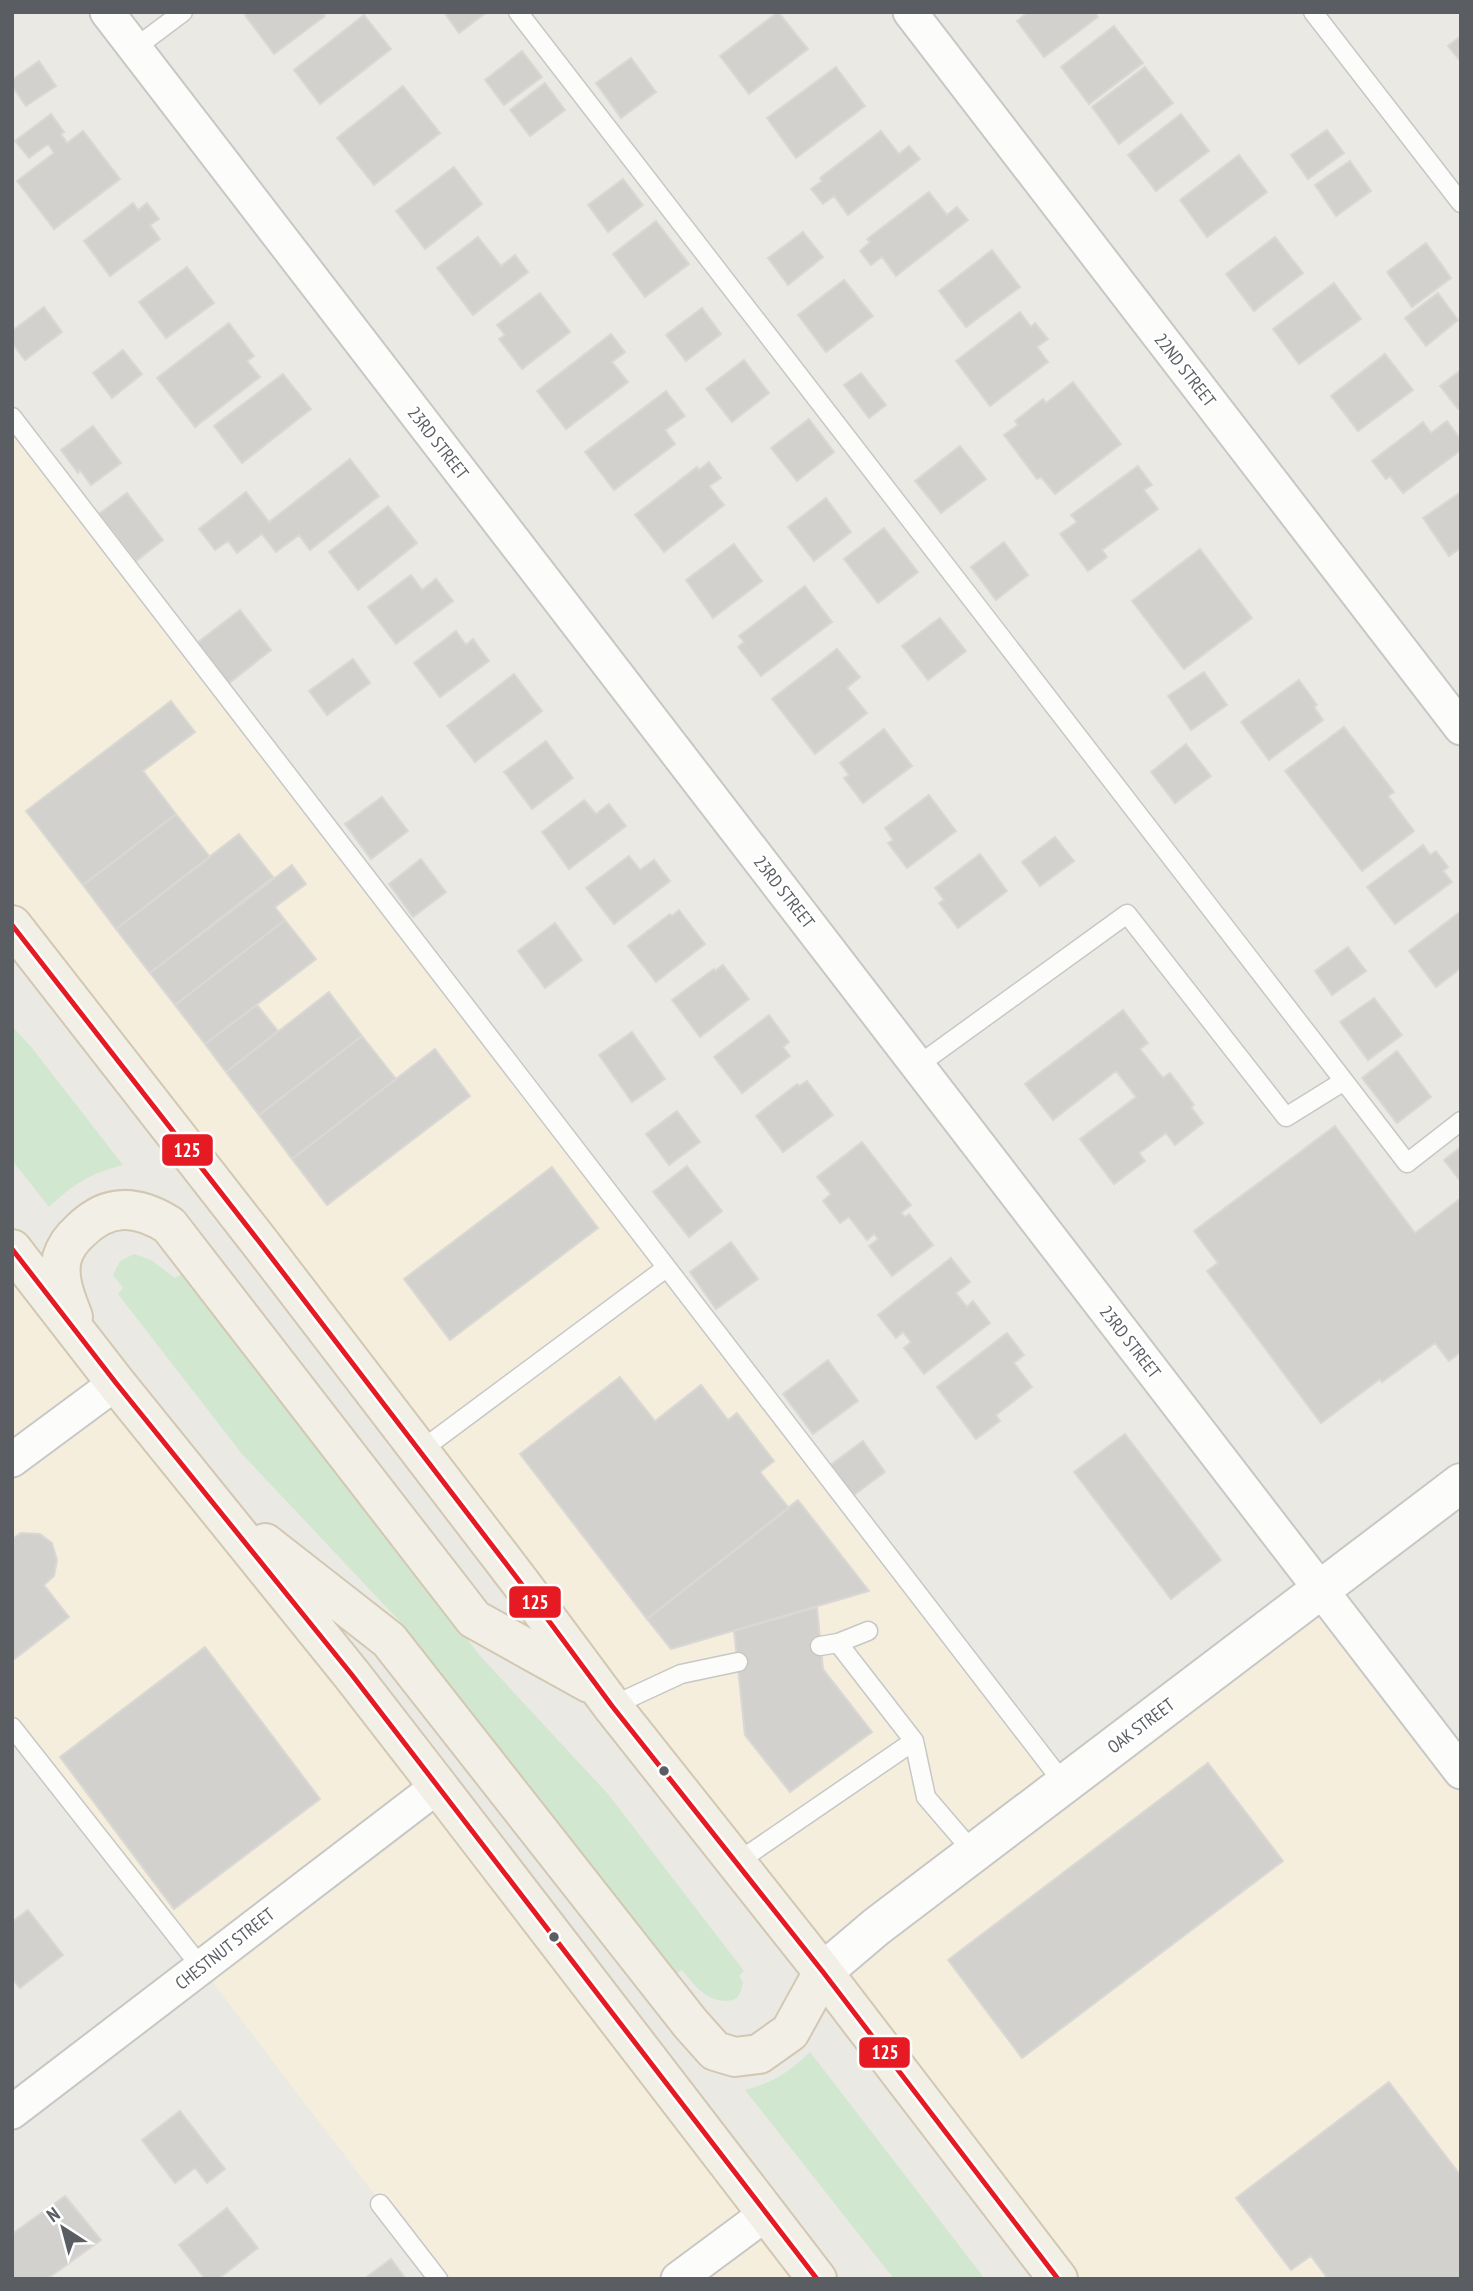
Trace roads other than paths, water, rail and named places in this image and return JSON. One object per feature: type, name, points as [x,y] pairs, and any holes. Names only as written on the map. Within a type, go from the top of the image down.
[{"type":"main road","points":[[12,925],[420,1451],[606,1698],[823,1972],[1058,2279]]},
{"type":"main road","points":[[12,966],[74,1004]]},
{"type":"main road","points":[[79,1334],[63,1289],[61,1275],[62,1258],[71,1239],[98,1216],[114,1210],[152,1214],[169,1226],[193,1255],[474,1619],[606,1698]]},
{"type":"main road","points":[[12,1249],[439,1786],[817,2279]]},
{"type":"main road","points":[[209,1499],[389,1640],[690,2023],[715,2051],[734,2057],[760,2054],[790,2032],[823,1972]]},
{"type":"street","name":"23RD STREET","points":[[107,12],[1461,1772]]},
{"type":"street","name":"22ND STREET","points":[[910,12],[1461,728]]},
{"type":"street","points":[[12,1460],[116,1383]]},
{"type":"street","name":"OAK STREET","points":[[823,1972],[876,1927],[1461,1483]]},
{"type":"street","name":"CHESTNUT STREET","points":[[12,2112],[439,1786]]},
{"type":"street","points":[[678,2279],[767,2213]]},
{"type":"lane","points":[[135,48],[183,12]]},
{"type":"lane","points":[[518,12],[1406,1163],[1461,1121]]},
{"type":"lane","points":[[1313,12],[1461,203]]},
{"type":"lane","points":[[12,417],[1065,1785]]},
{"type":"lane","points":[[918,1066],[1127,914],[1286,1117],[1344,1081]]},
{"type":"lane","points":[[420,1451],[666,1268]]},
{"type":"lane","points":[[820,1646],[838,1643],[868,1631]]},
{"type":"lane","points":[[838,1643],[914,1741],[926,1797],[974,1853]]},
{"type":"lane","points":[[606,1698],[681,1674],[738,1662]]},
{"type":"lane","points":[[12,1727],[201,1967]]},
{"type":"lane","points":[[736,1863],[914,1741]]},
{"type":"lane","points":[[380,2204],[438,2279]]}]
